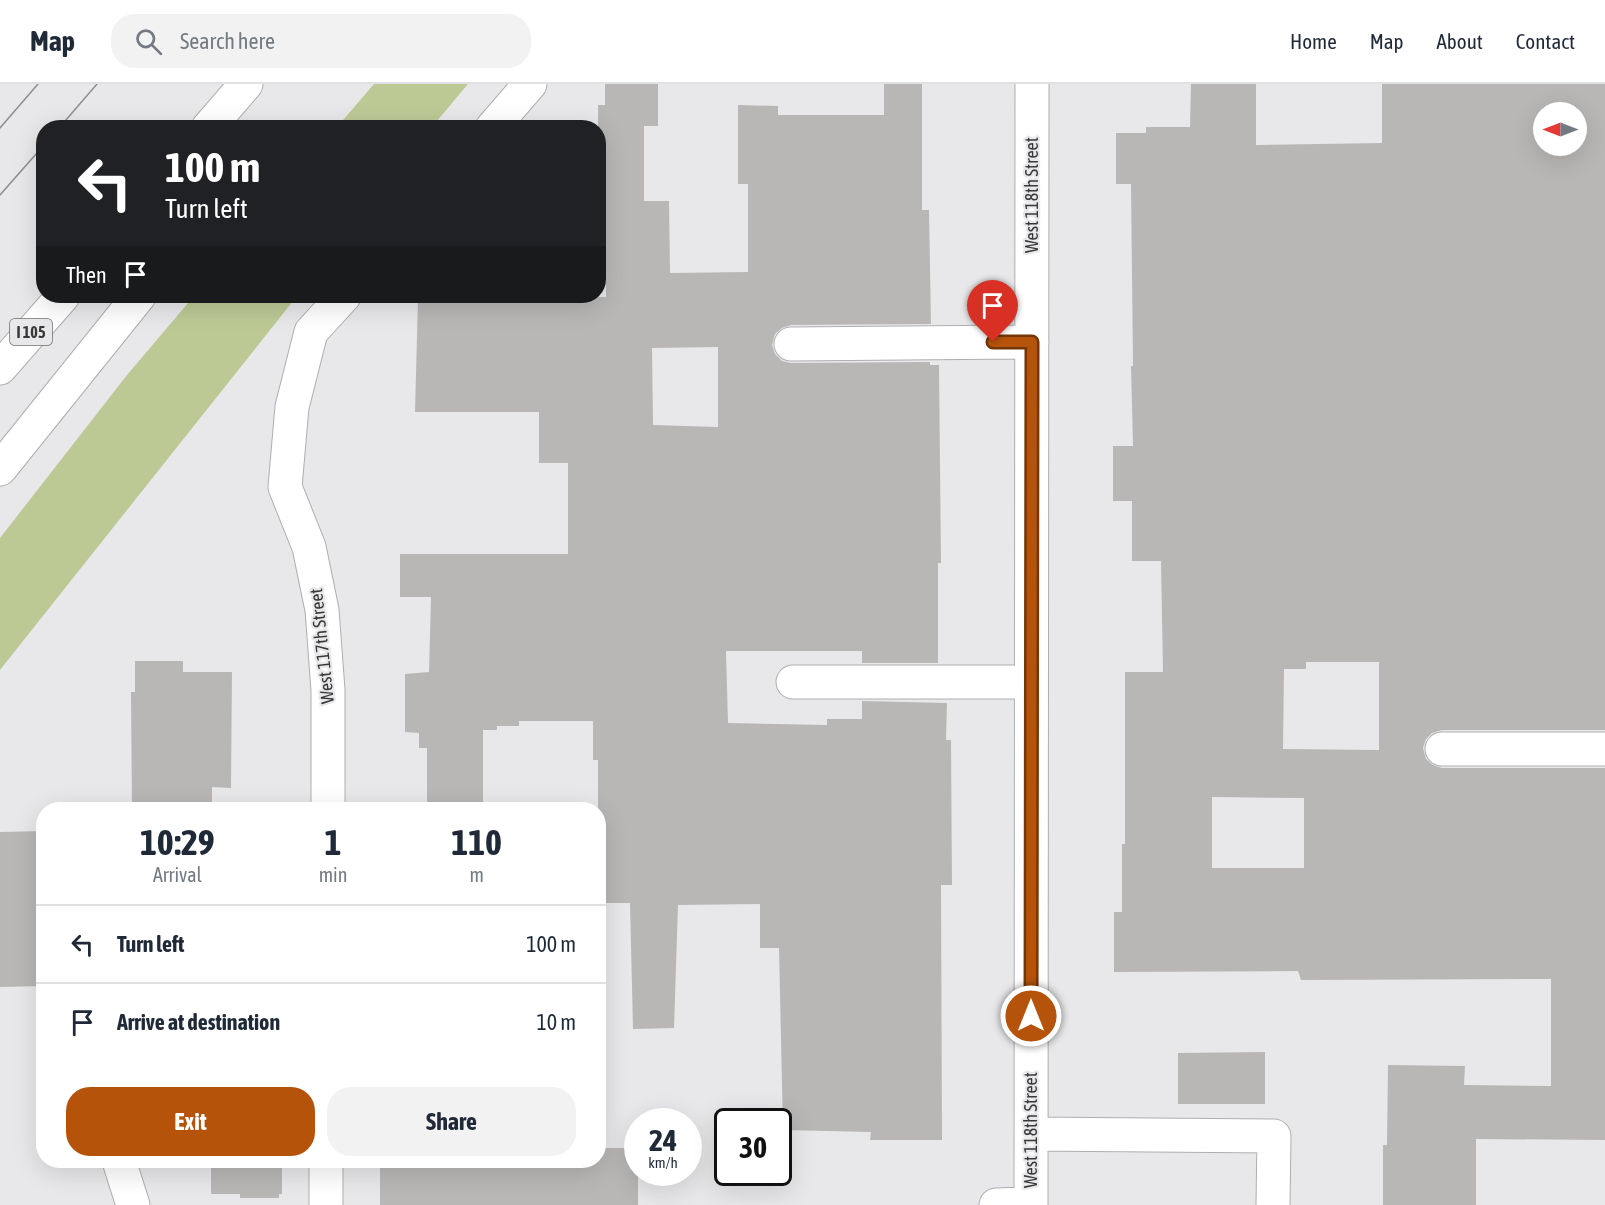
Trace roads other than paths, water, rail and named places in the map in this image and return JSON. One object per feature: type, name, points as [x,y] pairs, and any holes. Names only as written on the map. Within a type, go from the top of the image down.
[{"type":"main road","points":[[215,120],[246,84]]},
{"type":"main road","points":[[241,120],[262,84]]},
{"type":"main road","points":[[499,120],[530,84]]},
{"type":"main road","name":"West 118th Street","points":[[1031,1204],[1032,84]]},
{"type":"main road","name":"I 105","points":[[0,368],[57,303]]},
{"type":"main road","points":[[0,469],[133,303]]},
{"type":"main road","name":"West 117th Street","points":[[328,802],[328,690],[322,610],[309,547],[285,487],[292,407],[311,332],[338,303]]},
{"type":"main road","points":[[791,344],[1032,342]]},
{"type":"main road","points":[[793,682],[1031,682]]},
{"type":"main road","points":[[1442,749],[1605,749]]},
{"type":"main road","points":[[1031,1134],[1274,1136],[1273,1205]]},
{"type":"main road","points":[[121,1168],[132,1205]]},
{"type":"main road","points":[[326,1168],[326,1205]]},
{"type":"main road","points":[[996,1205],[1031,1204]]},
{"type":"tram line","points":[[0,128],[38,84]]},
{"type":"tram line","points":[[66,120],[97,84]]},
{"type":"tram line","points":[[0,195],[36,154]]}]
